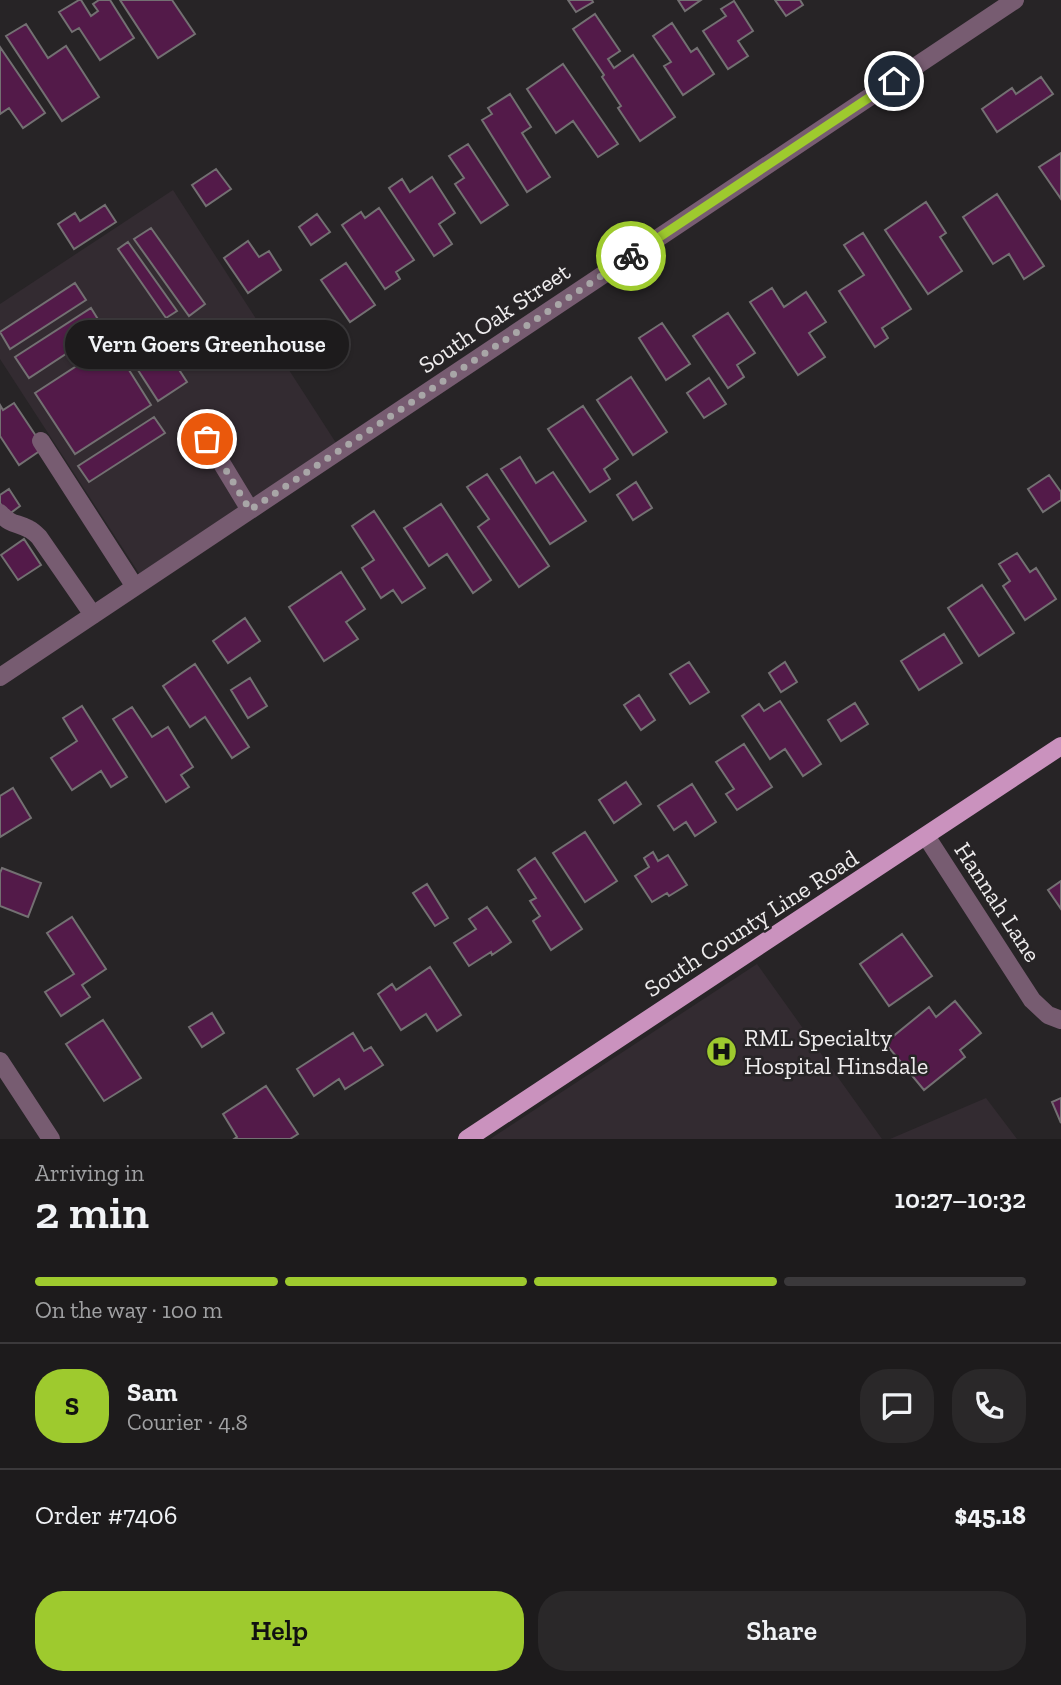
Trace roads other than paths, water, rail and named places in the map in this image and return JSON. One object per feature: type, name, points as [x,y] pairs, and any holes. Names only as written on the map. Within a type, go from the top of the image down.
[{"type":"main road","name":"South County Line Road","points":[[467,1139],[1061,746]]},
{"type":"street","name":"South Oak Street","points":[[0,677],[1015,0]]},
{"type":"street","points":[[207,439],[250,510]]},
{"type":"street","points":[[41,441],[135,587]]},
{"type":"street","points":[[0,513],[39,537],[93,615]]},
{"type":"street","name":"Hannah Lane","points":[[926,836],[1032,1000],[1048,1015],[1061,1020]]},
{"type":"street","points":[[1,1064],[51,1139]]},
{"type":"place","name":"Vern Goers Greenhouse","points":[[207,439]]},
{"type":"place","name":"RML Specialty Hospital Hinsdale","points":[[721,1051]]}]
